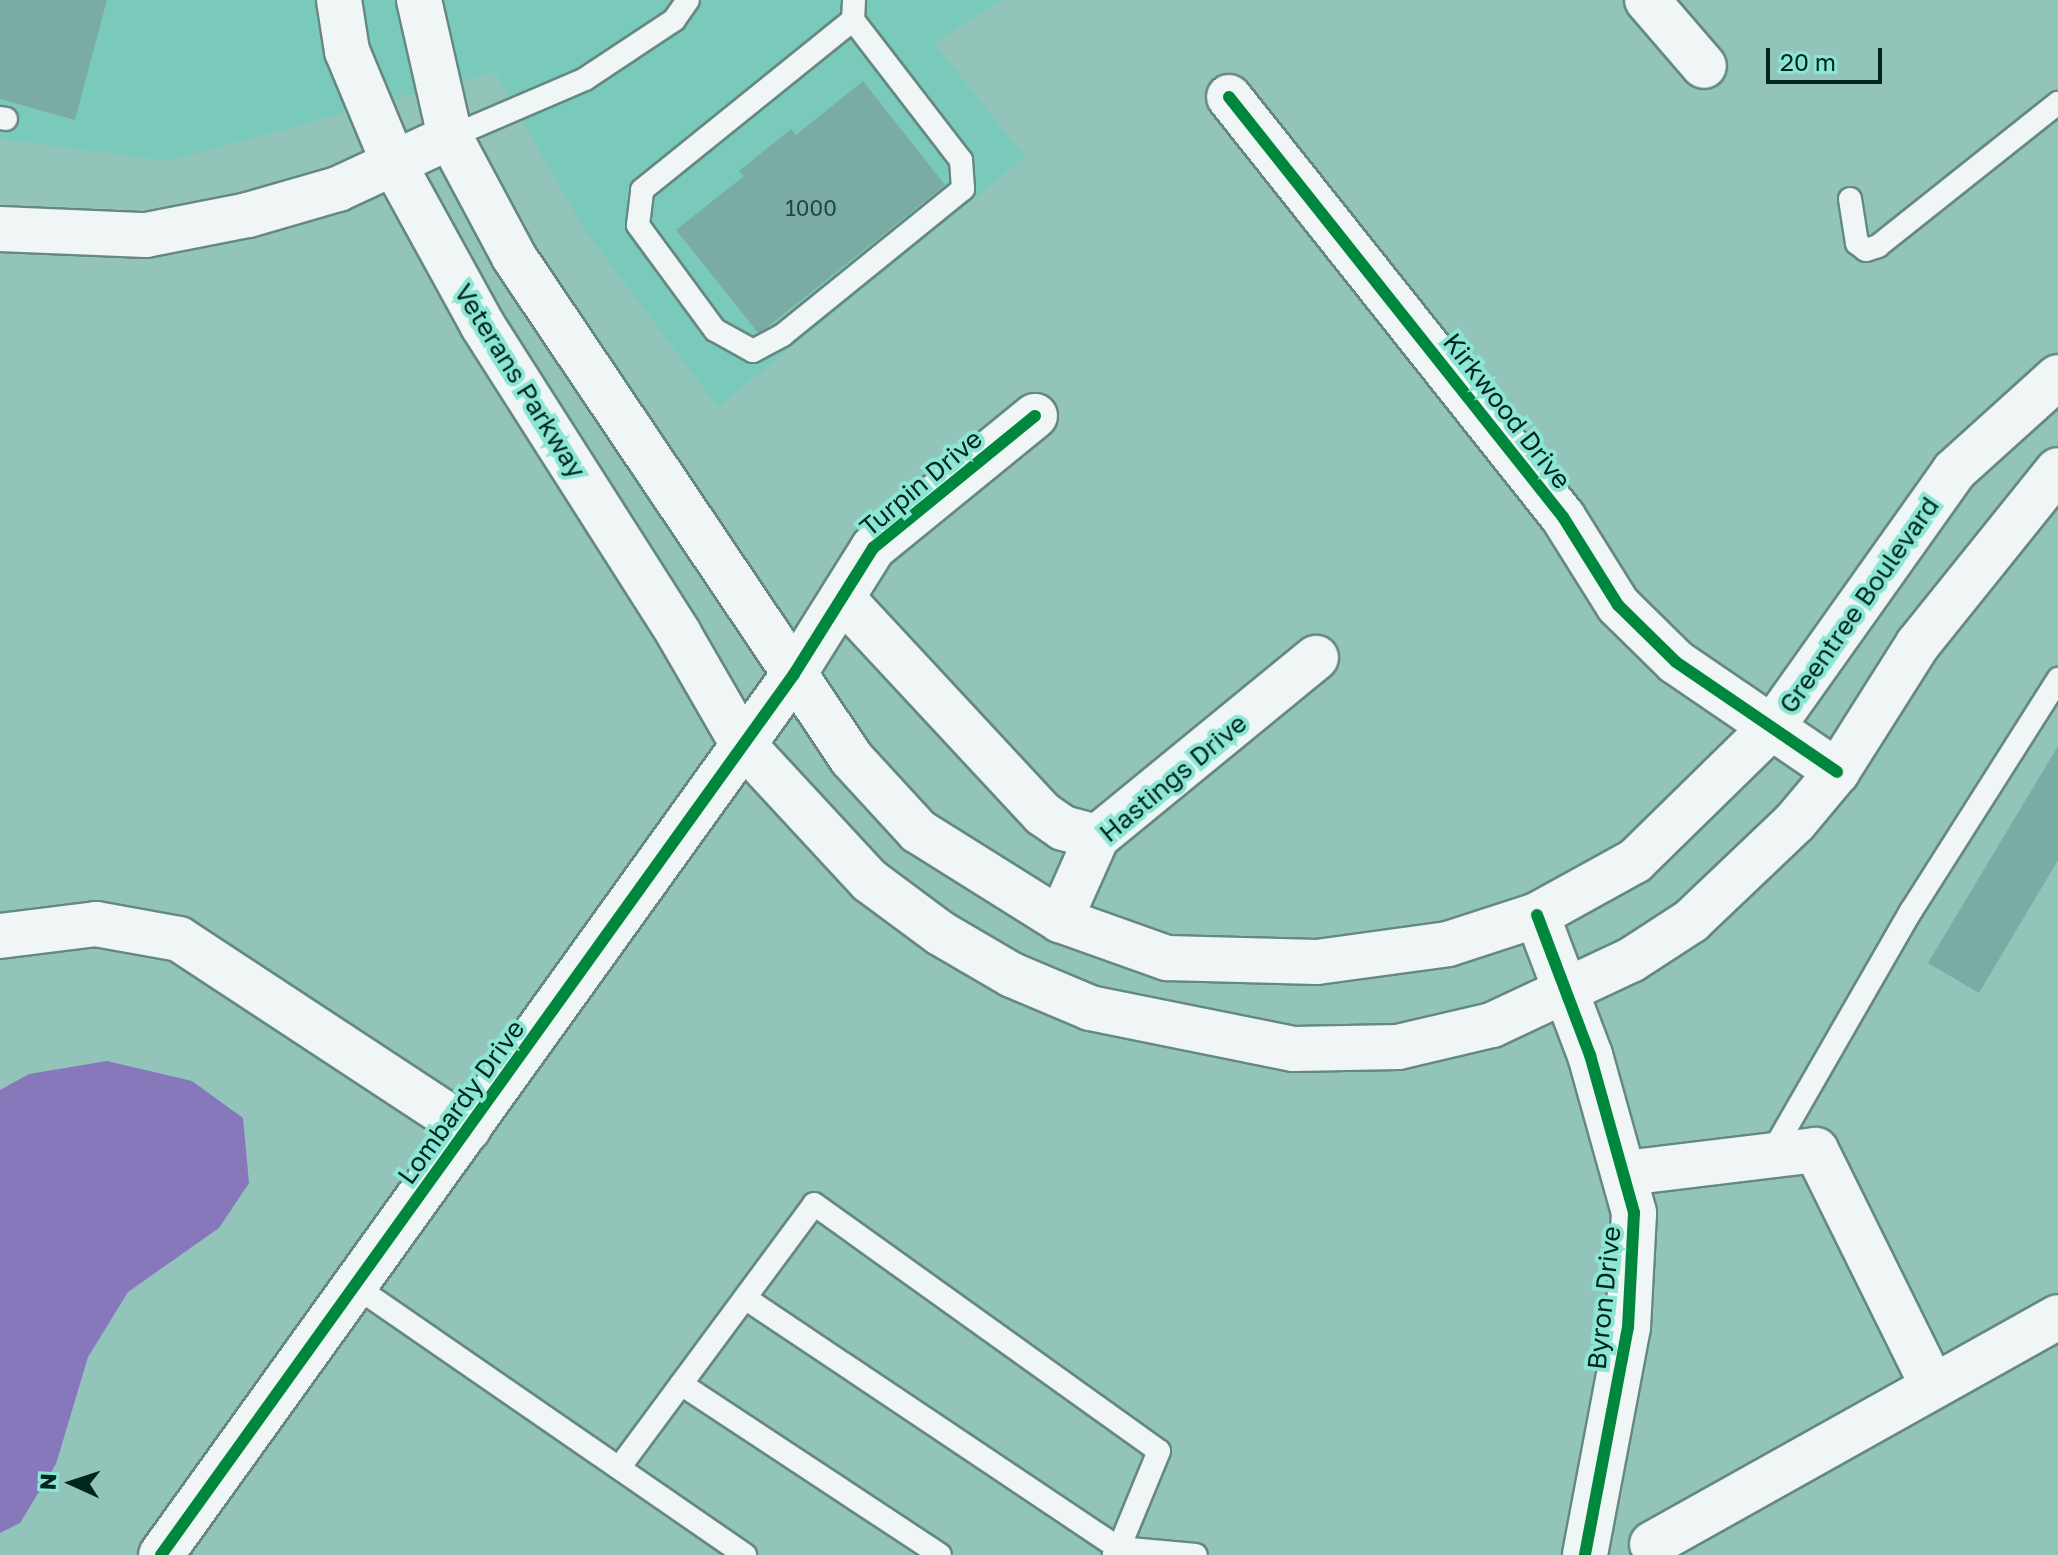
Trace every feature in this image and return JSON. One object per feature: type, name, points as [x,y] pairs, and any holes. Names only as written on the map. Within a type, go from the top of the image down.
[{"type":"street","name":"Veterans Parkway","points":[[339,0],[347,51],[394,164],[483,326],[679,634],[742,743]]},
{"type":"street","points":[[419,0],[450,137],[514,257],[794,674]]},
{"type":"street","points":[[1647,0],[1704,66]]},
{"type":"street","name":"Kirkwood Drive","points":[[1229,97],[1563,517],[1618,605],[1676,662],[1837,772]]},
{"type":"street","points":[[0,229],[146,235],[248,215],[338,189],[450,137]]},
{"type":"street","name":"Greentree Boulevard","points":[[794,674],[852,759],[918,831],[1060,920],[1167,958],[1317,962],[1448,944],[1537,915],[1635,861],[1773,726],[1954,471],[2058,377]]},
{"type":"street","name":"Turpin Drive","points":[[794,674],[873,548],[1035,416]]},
{"type":"street","points":[[742,743],[870,881],[940,933],[1012,975],[1090,1008],[1294,1049],[1398,1047],[1492,1025],[1565,993],[1691,921],[1795,822],[1837,772],[1918,644],[2058,470]]},
{"type":"street","points":[[843,599],[1043,814],[1063,828],[1097,837]]},
{"type":"street","name":"Hastings Drive","points":[[1060,920],[1097,837],[1316,658]]},
{"type":"street","name":"Lombardy Drive","points":[[161,1555],[794,674]]},
{"type":"street","name":"Byron Drive","points":[[1537,915],[1590,1055],[1626,1173],[1634,1213],[1628,1327],[1585,1555]]},
{"type":"street","points":[[0,936],[96,924],[179,939],[468,1129]]},
{"type":"street","points":[[1626,1173],[1816,1150],[1932,1385]]},
{"type":"street","points":[[1652,1544],[2058,1317]]},
{"type":"lane","points":[[450,137],[585,79],[674,20],[688,0]]},
{"type":"lane","points":[[854,10],[961,160],[963,189],[795,326],[753,351],[715,330],[638,225],[642,190],[854,10]]},
{"type":"lane","points":[[1850,199],[1857,243],[1866,250],[1878,246],[2058,103]]},
{"type":"lane","points":[[1770,1156],[1911,911],[2058,679]]},
{"type":"lane","points":[[619,1468],[814,1204],[1159,1451],[1116,1551]]},
{"type":"lane","points":[[355,1286],[745,1555]]},
{"type":"lane","points":[[745,1298],[1116,1551],[1196,1555]]},
{"type":"lane","points":[[681,1384],[940,1555]]},
{"type":"shaded area","points":[[0,0],[1002,0],[934,43],[1025,157],[718,407],[584,229],[495,72],[168,161],[0,139]]},
{"type":"shaded area","points":[[107,1061],[192,1081],[243,1118],[249,1183],[219,1228],[128,1292],[88,1357],[56,1464],[20,1523],[0,1533],[0,1090],[29,1074]]},
{"type":"building","points":[[0,0],[107,0],[75,120],[0,99]]},
{"type":"building","points":[[863,81],[945,185],[759,334],[676,230],[744,176],[739,171],[791,129],[796,135]]},
{"type":"building","points":[[2058,746],[2058,860],[1979,993],[1928,963]]},
{"type":"cycle path","points":[[1229,97],[1563,517],[1618,605],[1676,662],[1837,772]]},
{"type":"cycle path","points":[[161,1555],[794,674],[873,548],[1035,416]]},
{"type":"cycle path","points":[[1537,915],[1590,1055],[1634,1213],[1628,1327],[1585,1555]]}]
